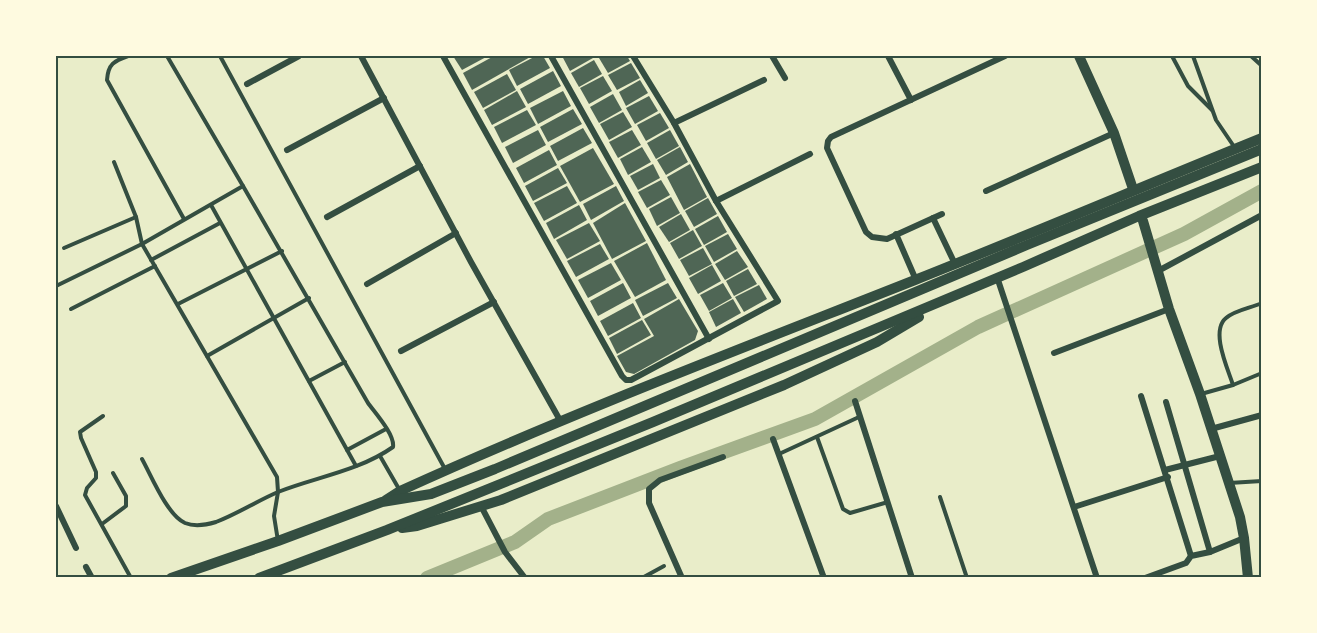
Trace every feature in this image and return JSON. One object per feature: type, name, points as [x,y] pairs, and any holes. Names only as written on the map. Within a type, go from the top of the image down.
[{"type":"main road","points":[[1079,56],[1114,132],[1170,309],[1229,483],[1244,538],[1248,578]]},
{"type":"main road","points":[[171,578],[278,542],[382,502],[445,470],[561,422],[1262,138]]},
{"type":"main road","points":[[382,502],[430,494],[495,469],[1027,245],[1262,149]]},
{"type":"main road","points":[[387,530],[417,526],[501,500],[784,385],[877,342],[942,304],[1262,169]]},
{"type":"main road","points":[[259,578],[387,530],[653,422],[1139,216],[1262,169]]},
{"type":"main road","points":[[832,312],[844,318],[853,335],[854,347],[850,354]]},
{"type":"street","points":[[247,84],[299,56]]},
{"type":"street","points":[[361,56],[561,422]]},
{"type":"street","points":[[443,56],[626,380],[636,379],[778,302],[716,201],[674,123],[633,56]]},
{"type":"street","points":[[551,56],[709,339]]},
{"type":"street","points":[[772,56],[785,78]]},
{"type":"street","points":[[888,56],[911,100]]},
{"type":"street","points":[[942,214],[887,238],[872,237],[866,232],[827,148],[828,141],[831,137],[1005,56]]},
{"type":"street","points":[[674,123],[764,80]]},
{"type":"street","points":[[287,150],[384,98]]},
{"type":"street","points":[[986,191],[1114,132]]},
{"type":"street","points":[[716,201],[810,154]]},
{"type":"street","points":[[327,217],[420,166]]},
{"type":"street","points":[[1158,271],[1262,215]]},
{"type":"street","points":[[933,218],[955,264]]},
{"type":"street","points":[[367,284],[456,233]]},
{"type":"street","points":[[896,234],[916,280]]},
{"type":"street","points":[[998,279],[1096,578]]},
{"type":"street","points":[[401,351],[494,302]]},
{"type":"street","points":[[1054,353],[1170,309]]},
{"type":"street","points":[[1141,396],[1191,556]]},
{"type":"street","points":[[855,401],[912,578]]},
{"type":"street","points":[[1166,402],[1210,552]]},
{"type":"street","points":[[1211,429],[1262,415]]},
{"type":"street","points":[[773,439],[824,578]]},
{"type":"street","points":[[1165,470],[1220,456]]},
{"type":"street","points":[[682,578],[649,503],[649,489],[660,480],[723,457]]},
{"type":"street","points":[[1074,507],[1168,477]]},
{"type":"street","points":[[56,506],[76,548]]},
{"type":"street","points":[[481,506],[505,552],[525,578]]},
{"type":"street","points":[[1145,578],[1186,563],[1191,556],[1210,552],[1244,538]]},
{"type":"street","points":[[86,567],[92,578]]},
{"type":"lane","points":[[128,56],[113,62],[108,68],[107,80],[184,219]]},
{"type":"lane","points":[[142,459],[169,508],[183,522],[196,526],[217,521],[278,492],[380,456],[393,447],[394,442],[392,435],[380,422],[167,56]]},
{"type":"lane","points":[[220,56],[445,470]]},
{"type":"lane","points":[[1172,56],[1188,86],[1213,111]]},
{"type":"lane","points":[[1193,56],[1216,120],[1236,148]]},
{"type":"lane","points":[[1251,56],[1262,66]]},
{"type":"lane","points":[[114,162],[136,217],[142,244],[277,477],[278,492],[274,516],[278,542]]},
{"type":"lane","points":[[56,286],[142,244],[243,186]]},
{"type":"lane","points":[[211,205],[356,466]]},
{"type":"lane","points":[[64,248],[136,217]]},
{"type":"lane","points":[[151,260],[220,223]]},
{"type":"lane","points":[[178,304],[282,251]]},
{"type":"lane","points":[[71,309],[155,266]]},
{"type":"lane","points":[[207,356],[309,298]]},
{"type":"lane","points":[[1233,385],[1220,342],[1221,325],[1230,315],[1262,303]]},
{"type":"lane","points":[[309,381],[345,362]]},
{"type":"lane","points":[[1200,394],[1233,385],[1262,373]]},
{"type":"lane","points":[[103,416],[80,432],[96,472],[96,478],[87,488],[85,495],[131,578]]},
{"type":"lane","points":[[778,454],[860,417]]},
{"type":"lane","points":[[347,450],[386,429]]},
{"type":"lane","points":[[817,437],[843,509],[850,513],[888,502]]},
{"type":"lane","points":[[380,456],[400,491]]},
{"type":"lane","points":[[102,525],[126,506],[126,496],[113,473]]},
{"type":"lane","points":[[1229,483],[1262,481]]},
{"type":"lane","points":[[940,498],[967,578]]},
{"type":"lane","points":[[642,578],[664,566]]},
{"type":"building","points":[[453,56],[488,56],[462,70]]},
{"type":"building","points":[[494,56],[532,56],[472,90],[463,73]]},
{"type":"building","points":[[536,56],[543,56],[550,68],[517,86],[509,70]]},
{"type":"building","points":[[562,56],[592,56],[593,58],[570,71]]},
{"type":"building","points":[[627,56],[630,61],[608,73],[599,58]]},
{"type":"building","points":[[594,60],[602,74],[579,87],[571,73]]},
{"type":"building","points":[[631,63],[640,78],[617,90],[608,75]]},
{"type":"building","points":[[553,71],[561,86],[528,104],[520,89]]},
{"type":"building","points":[[507,74],[516,90],[483,108],[474,92]]},
{"type":"building","points":[[603,76],[612,91],[589,104],[580,88]]},
{"type":"building","points":[[640,80],[648,93],[626,106],[619,92]]},
{"type":"building","points":[[517,91],[526,107],[492,125],[484,110]]},
{"type":"building","points":[[563,91],[571,106],[538,124],[530,108]]},
{"type":"building","points":[[613,94],[622,110],[599,123],[590,107]]},
{"type":"building","points":[[649,96],[658,111],[635,124],[626,108]]},
{"type":"building","points":[[573,109],[582,124],[548,142],[540,127]]},
{"type":"building","points":[[527,110],[536,125],[502,143],[494,127]]},
{"type":"building","points":[[623,112],[632,127],[609,140],[600,124]]},
{"type":"building","points":[[660,113],[669,128],[646,141],[637,125]]},
{"type":"building","points":[[583,128],[592,143],[558,161],[550,146]]},
{"type":"building","points":[[538,130],[546,145],[513,163],[505,147]]},
{"type":"building","points":[[632,130],[641,145],[618,158],[609,142]]},
{"type":"building","points":[[670,130],[679,146],[656,159],[647,143]]},
{"type":"building","points":[[642,147],[651,162],[628,175],[620,159]]},
{"type":"building","points":[[680,147],[688,162],[666,175],[657,160]]},
{"type":"building","points":[[593,148],[614,184],[580,202],[560,166]]},
{"type":"building","points":[[549,150],[557,165],[524,183],[516,168]]},
{"type":"building","points":[[653,164],[660,178],[638,190],[630,176]]},
{"type":"building","points":[[690,164],[707,197],[684,210],[667,177]]},
{"type":"building","points":[[558,168],[567,183],[533,201],[525,186]]},
{"type":"building","points":[[661,180],[670,195],[647,208],[638,192]]},
{"type":"building","points":[[567,186],[577,203],[544,221],[534,203]]},
{"type":"building","points":[[616,186],[624,201],[591,220],[583,204]]},
{"type":"building","points":[[671,197],[680,213],[657,226],[649,209]]},
{"type":"building","points":[[708,198],[717,214],[694,227],[685,211]]},
{"type":"building","points":[[625,203],[646,241],[612,259],[593,223]]},
{"type":"building","points":[[579,205],[587,220],[554,239],[546,223]]},
{"type":"building","points":[[681,214],[690,230],[669,242],[659,227]]},
{"type":"building","points":[[718,216],[727,232],[704,245],[695,229]]},
{"type":"building","points":[[589,223],[600,241],[567,259],[556,240]]},
{"type":"building","points":[[693,230],[702,246],[679,259],[670,243]]},
{"type":"building","points":[[728,234],[737,249],[714,262],[705,246]]},
{"type":"building","points":[[647,243],[666,280],[635,297],[614,261]]},
{"type":"building","points":[[600,244],[609,259],[576,277],[567,261]]},
{"type":"building","points":[[703,248],[712,264],[689,276],[680,260]]},
{"type":"building","points":[[737,251],[748,267],[725,280],[715,264]]},
{"type":"building","points":[[611,263],[621,280],[588,298],[578,280]]},
{"type":"building","points":[[712,265],[721,281],[698,294],[689,278]]},
{"type":"building","points":[[748,269],[757,284],[734,296],[726,281]]},
{"type":"building","points":[[623,283],[631,298],[598,316],[590,301]]},
{"type":"building","points":[[668,283],[677,298],[643,316],[635,300]]},
{"type":"building","points":[[723,283],[732,298],[709,311],[700,295]]},
{"type":"building","points":[[759,285],[767,299],[744,312],[735,297]]},
{"type":"building","points":[[679,299],[698,331],[695,340],[634,374],[626,372],[617,356],[654,336],[644,319]]},
{"type":"building","points":[[733,299],[741,313],[716,327],[709,312]]},
{"type":"building","points":[[633,303],[641,318],[608,336],[600,321]]},
{"type":"building","points":[[642,320],[651,335],[617,354],[609,338]]},
{"type":"waterway","points":[[427,578],[515,542],[548,519],[815,419],[978,327],[1184,234],[1262,191]]}]
